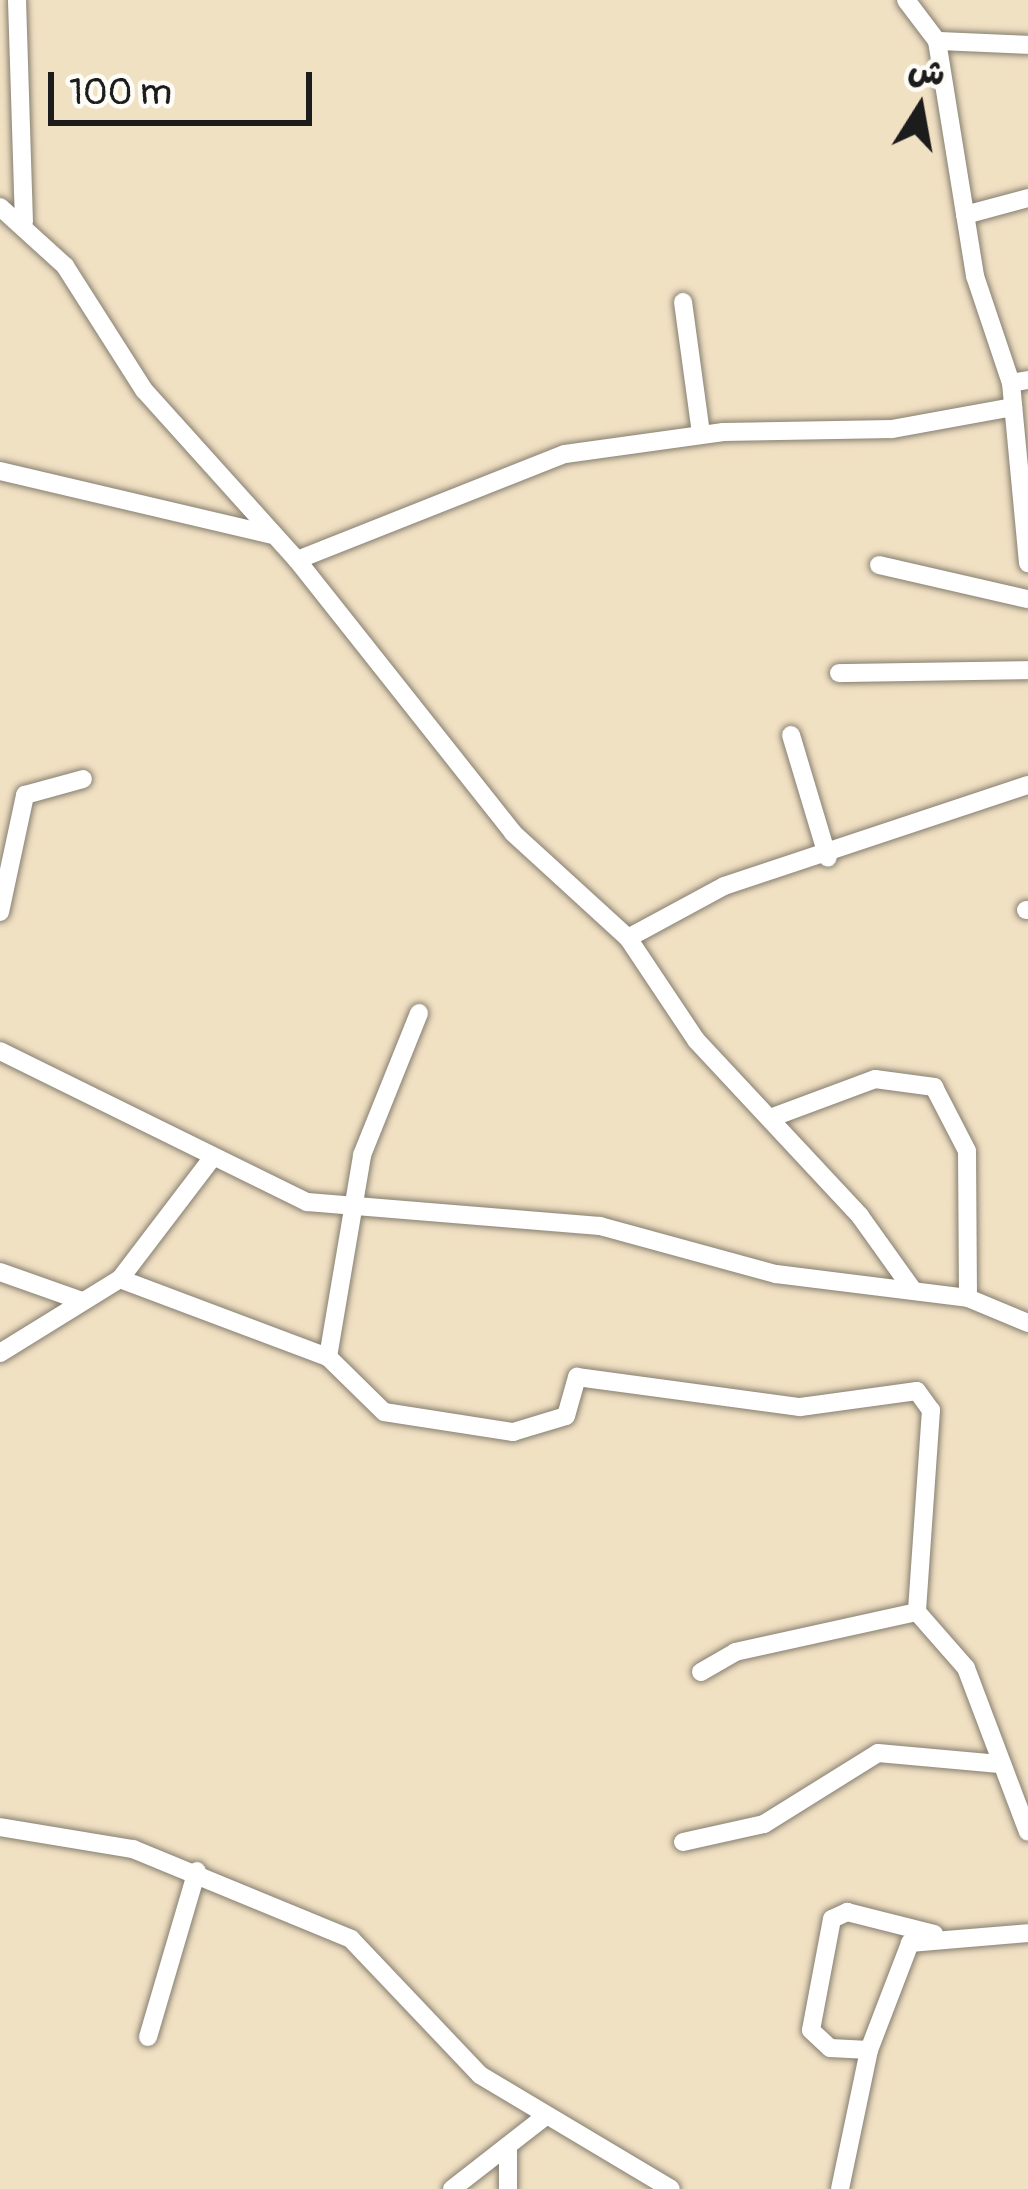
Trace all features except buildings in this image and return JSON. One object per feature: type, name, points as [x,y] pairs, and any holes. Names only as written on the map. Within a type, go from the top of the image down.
[{"type":"street","points":[[16,0],[23,222]]},
{"type":"street","points":[[916,3],[937,41],[965,215],[1020,381],[1013,407],[1028,563]]},
{"type":"street","points":[[937,41],[1028,45]]},
{"type":"street","points":[[965,215],[1028,198]]},
{"type":"street","points":[[0,207],[23,222],[144,390],[297,560],[513,833],[628,938],[696,1040],[773,1117],[912,1289]]},
{"type":"street","points":[[683,302],[701,434]]},
{"type":"street","points":[[297,560],[525,465],[701,434],[892,429],[1013,407]]},
{"type":"street","points":[[0,471],[274,535]]},
{"type":"street","points":[[879,565],[1028,599]]},
{"type":"street","points":[[839,674],[1028,670]]},
{"type":"street","points":[[791,735],[828,858]]},
{"type":"street","points":[[0,912],[25,795],[83,779]]},
{"type":"street","points":[[628,938],[700,895],[828,858],[1028,785]]},
{"type":"street","points":[[328,1357],[352,1210],[376,1105],[419,1012]]},
{"type":"street","points":[[0,1051],[208,1162],[352,1210],[600,1226],[776,1274],[968,1298],[1028,1323]]},
{"type":"street","points":[[773,1117],[875,1079],[934,1087],[967,1150],[968,1298]]},
{"type":"street","points":[[0,1353],[79,1300],[120,1279],[208,1162]]},
{"type":"street","points":[[0,1272],[79,1300]]},
{"type":"street","points":[[120,1279],[328,1357],[384,1412],[513,1432],[566,1415],[578,1377],[815,1408],[917,1391],[931,1410],[917,1612],[965,1668],[1028,1832]]},
{"type":"street","points":[[701,1672],[735,1652],[917,1612]]},
{"type":"street","points":[[683,1842],[764,1824],[878,1753],[1000,1764]]},
{"type":"street","points":[[0,1827],[197,1871],[376,1955],[456,2053],[542,2119],[671,2189]]},
{"type":"street","points":[[148,2037],[197,1871]]},
{"type":"street","points":[[869,2050],[830,2048],[811,2030],[832,1919],[847,1912],[934,1934],[1027,1930]]},
{"type":"street","points":[[840,2189],[869,2050],[902,1957],[934,1934]]},
{"type":"street","points":[[452,2189],[542,2119]]},
{"type":"street","points":[[508,2147],[508,2189]]}]
